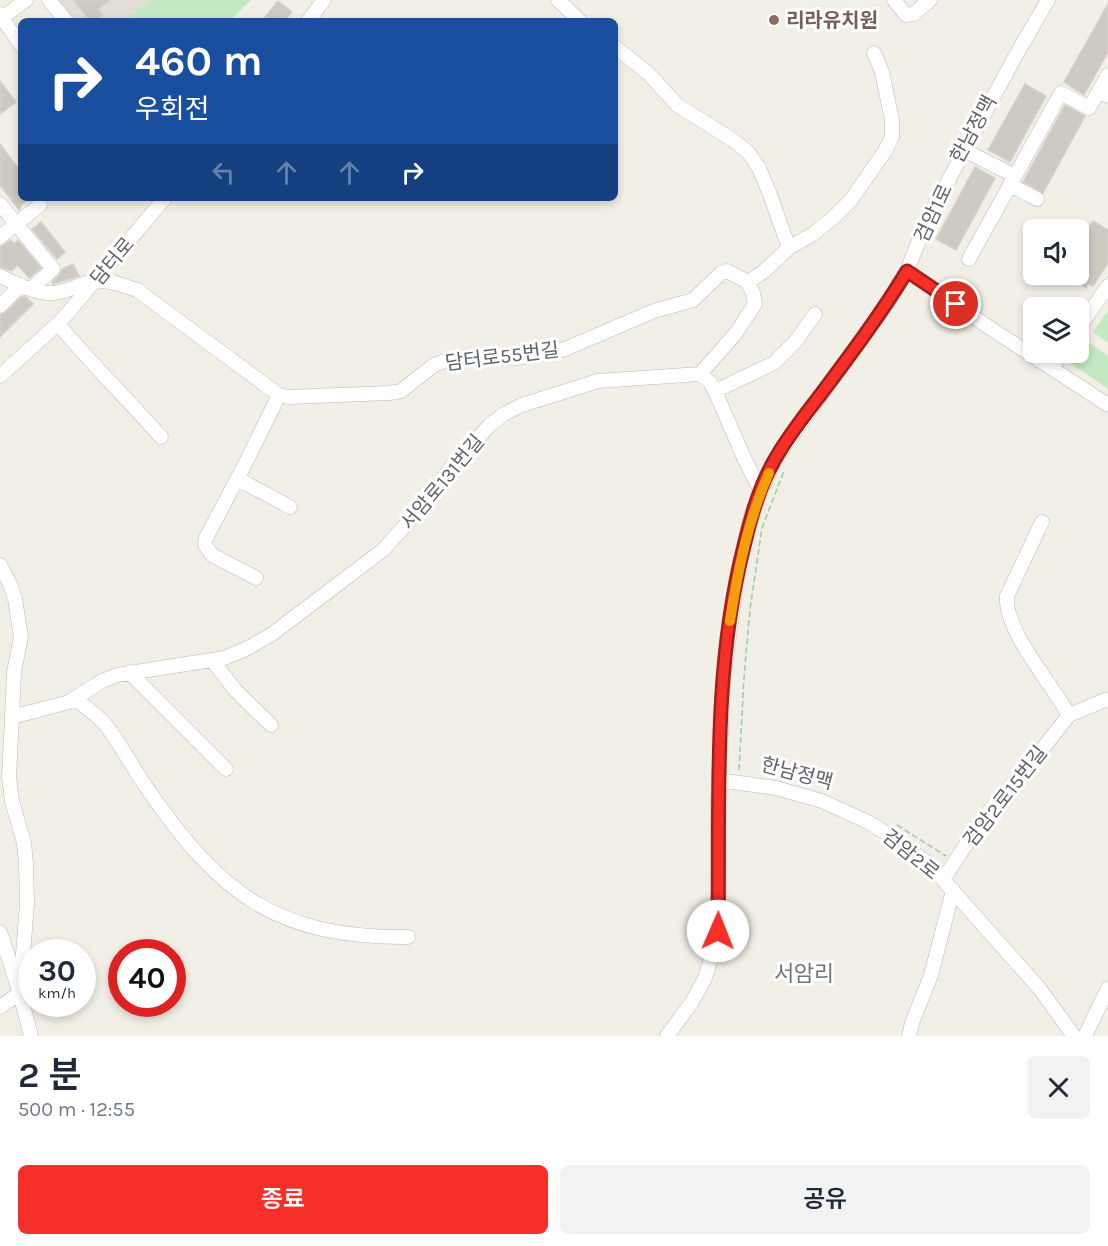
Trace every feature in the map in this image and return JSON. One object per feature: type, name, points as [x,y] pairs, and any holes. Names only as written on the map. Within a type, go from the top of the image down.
[{"type":"street","points":[[18,41],[1,16],[26,0]]},
{"type":"street","points":[[49,0],[64,18]]},
{"type":"street","points":[[310,18],[324,0]]},
{"type":"street","points":[[558,0],[577,18]]},
{"type":"street","points":[[894,0],[906,15],[913,14],[930,0]]},
{"type":"street","name":"검암1로","points":[[667,1036],[692,1002],[705,978],[718,931],[719,780],[723,681],[738,570],[760,491],[774,461],[888,302],[907,271],[927,220],[1048,0]]},
{"type":"street","points":[[618,49],[649,74],[677,105],[748,152],[759,168],[770,192],[789,248]]},
{"type":"street","points":[[760,491],[715,391],[710,382],[700,374],[736,333],[755,304],[748,282],[764,272],[789,248],[813,234],[851,200],[885,151],[892,137],[892,120],[882,72],[874,53]]},
{"type":"street","points":[[969,259],[1061,93],[1089,108],[1103,94],[1108,75]]},
{"type":"street","points":[[964,150],[1012,180],[1037,200]]},
{"type":"street","name":"담터로","points":[[0,376],[58,324],[162,201]]},
{"type":"street","points":[[0,204],[52,269],[0,306]]},
{"type":"street","points":[[0,237],[40,205]]},
{"type":"street","name":"담터로55번길","points":[[279,395],[300,398],[400,391],[434,365],[447,360],[462,357],[517,358],[565,350],[654,311],[693,300],[721,273],[727,271],[748,282]]},
{"type":"street","points":[[907,271],[1108,405]]},
{"type":"street","points":[[0,276],[48,294],[96,280],[121,284],[136,290],[279,395],[204,545],[212,555],[256,578]]},
{"type":"street","points":[[1089,313],[1108,286]]},
{"type":"street","points":[[715,391],[774,363],[796,341],[815,314]]},
{"type":"street","points":[[58,324],[89,361],[161,437]]},
{"type":"street","points":[[1052,367],[1055,363]]},
{"type":"street","name":"서암로131번길","points":[[12,717],[76,700],[102,681],[129,672],[224,658],[272,634],[383,550],[427,501],[455,462],[489,426],[504,414],[522,405],[598,381],[700,374]]},
{"type":"street","points":[[238,479],[290,507]]},
{"type":"street","points":[[1042,522],[1007,596],[1006,607],[1023,644],[1069,715]]},
{"type":"street","points":[[0,565],[15,599],[21,638],[14,672],[9,777],[12,801],[24,843],[26,863],[27,903],[24,939]]},
{"type":"street","points":[[212,660],[236,692],[271,725]]},
{"type":"street","points":[[129,672],[226,769]]},
{"type":"street","name":"검암2로15번길","points":[[909,1036],[915,1014],[931,975],[948,885],[974,832],[1069,715],[1108,699]]},
{"type":"street","points":[[76,700],[103,722],[154,799],[198,854],[226,883],[251,901],[270,913],[287,919],[348,935],[369,938],[408,938]]},
{"type":"street","name":"검암2로","points":[[719,780],[785,791],[844,810],[897,840],[929,864],[948,885],[1039,988],[1074,1036]]},
{"type":"street","points":[[0,932],[18,987]]},
{"type":"street","points":[[1085,1036],[1108,988]]},
{"type":"street","points":[[0,1007],[18,994]]},
{"type":"street","points":[[26,1017],[31,1036]]},
{"type":"path","name":"한남정맥","points":[[739,772],[748,632],[760,540],[762,528],[786,465]]},
{"type":"path","points":[[896,824],[946,856]]},
{"type":"shaded area","points":[[58,0],[151,0],[128,18],[73,18]]},
{"type":"green space","points":[[151,0],[251,0],[233,18],[128,18]]},
{"type":"green space","points":[[1108,310],[1108,343],[1093,332]]},
{"type":"green space","points":[[1089,342],[1108,356],[1108,389],[1070,363],[1089,363]]},
{"type":"building","points":[[73,0],[110,0],[98,9],[103,15],[99,18],[88,18]]},
{"type":"building","points":[[278,1],[292,12],[287,18],[264,18]]},
{"type":"building","points":[[1108,4],[1108,52],[1084,95],[1064,82]]},
{"type":"building","points":[[0,81],[16,102],[0,114]]},
{"type":"building","points":[[1025,84],[1046,96],[1010,162],[988,150]]},
{"type":"building","points":[[1065,105],[1085,116],[1043,193],[1023,182]]},
{"type":"building","points":[[0,144],[18,168],[18,201],[26,201],[19,210],[0,185]]},
{"type":"building","points":[[975,167],[995,178],[956,250],[936,239]]},
{"type":"building","points":[[1093,221],[1108,230],[1108,263],[1093,286],[1089,284],[1089,227]]},
{"type":"building","points":[[41,222],[65,252],[57,259],[32,229]]},
{"type":"building","points":[[11,240],[14,244],[18,240],[41,268],[29,278],[18,265],[11,271],[0,267],[0,247]]},
{"type":"building","points":[[73,264],[79,276],[53,284],[52,282],[62,269]]},
{"type":"building","points":[[21,297],[26,297],[33,304],[0,337],[0,315]]},
{"type":"slow traffic","points":[[730,621],[738,570],[752,516],[769,473]]},
{"type":"place","name":"리라유치원","points":[[774,20]]},
{"type":"district","name":"서암리","points":[[804,973]]},
{"type":"route","points":[[718,931],[718,800],[723,681],[738,570],[760,491],[774,461],[888,302],[907,271],[956,304]]}]
